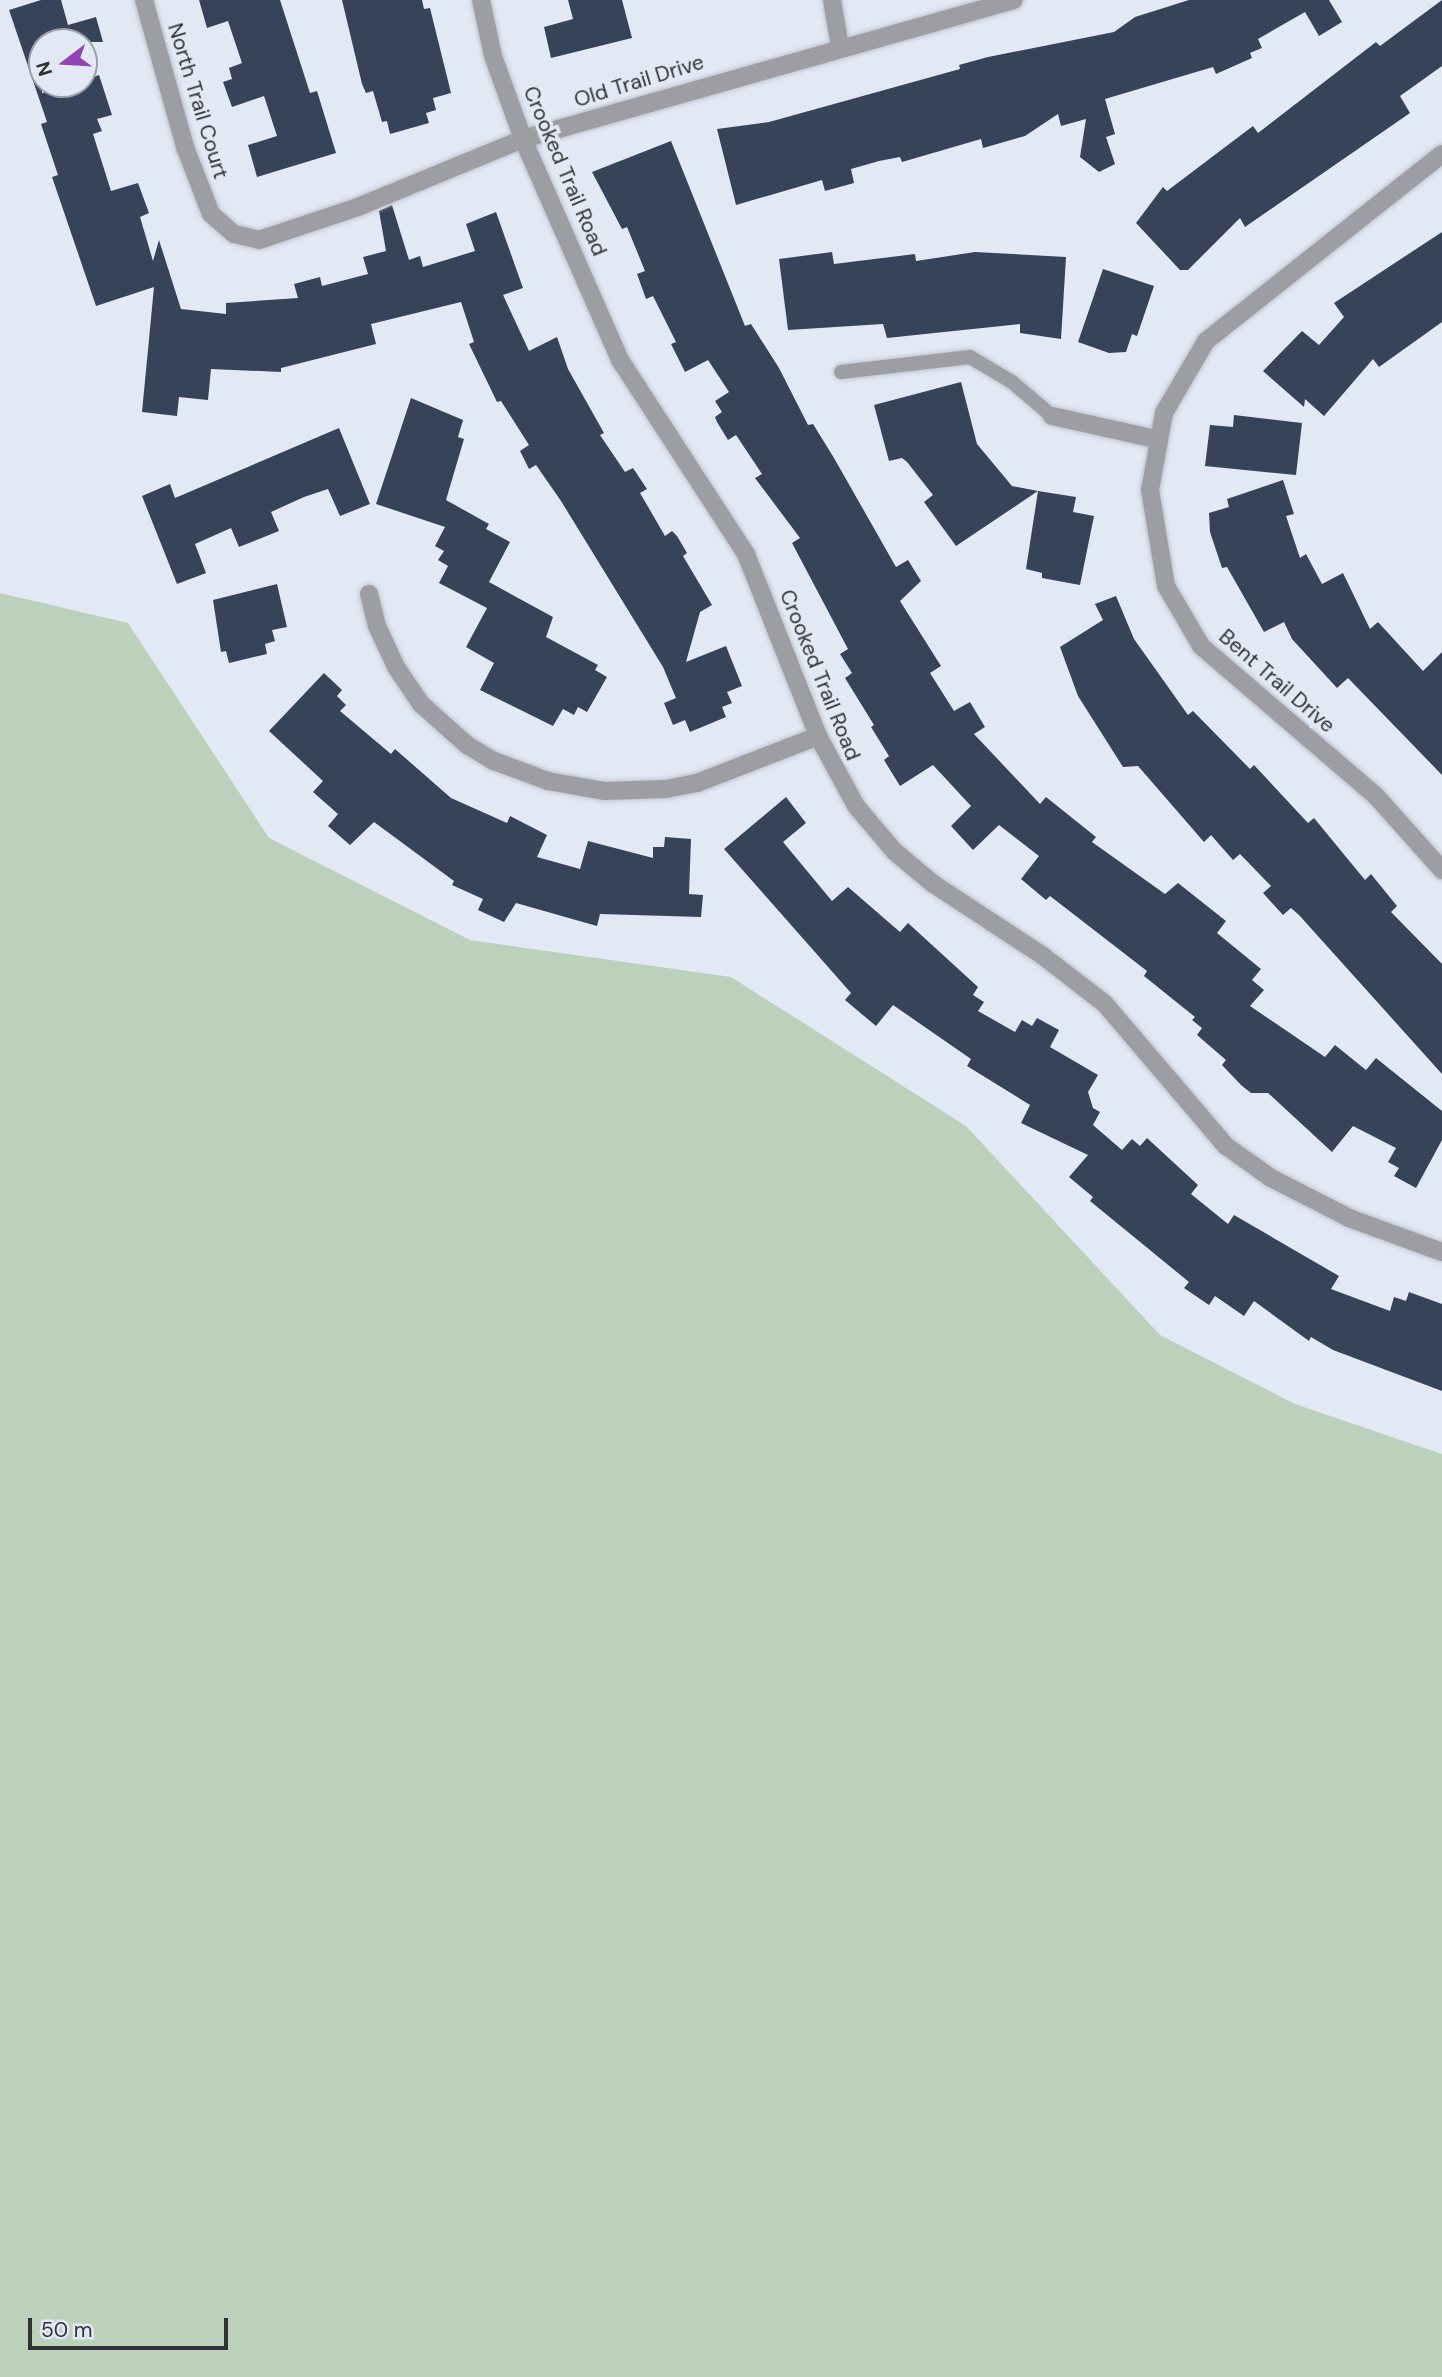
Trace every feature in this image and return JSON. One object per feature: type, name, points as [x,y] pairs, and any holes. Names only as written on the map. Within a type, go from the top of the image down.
[{"type":"street","name":"North Trail Court","points":[[144,0],[185,147],[211,214]]},
{"type":"street","name":"Crooked Trail Road","points":[[481,0],[494,56],[523,139],[620,360],[746,554],[818,736],[856,806],[894,851],[932,883],[1043,956],[1105,1004],[1226,1146],[1271,1178],[1349,1218],[1442,1252]]},
{"type":"street","points":[[832,0],[840,47]]},
{"type":"street","name":"Old Trail Drive","points":[[211,214],[233,234],[259,240],[333,216],[523,139],[840,47],[1014,0]]},
{"type":"street","name":"Bent Trail Drive","points":[[1442,154],[1206,341],[1175,387],[1156,439],[1151,516],[1166,586],[1187,628],[1218,663],[1275,714],[1375,794],[1442,870]]},
{"type":"street","points":[[1052,416],[1156,439]]},
{"type":"street","points":[[369,594],[377,626],[396,667],[421,704],[467,745],[494,761],[548,781],[605,791],[666,789],[696,783],[818,736]]},
{"type":"lane","points":[[841,372],[970,357],[1012,382],[1052,416]]},
{"type":"green space","points":[[0,593],[128,623],[269,838],[470,940],[731,977],[966,1126],[1160,1335],[1295,1404],[1442,1454],[1442,2377],[0,2377]]},
{"type":"building","points":[[41,0],[61,0],[68,25],[96,17],[103,42],[98,42],[98,28],[28,28],[28,66],[9,10]]},
{"type":"building","points":[[199,0],[280,0],[310,93],[317,91],[336,153],[257,177],[248,145],[277,136],[264,96],[232,107],[223,82],[232,79],[229,68],[242,63],[228,21],[207,28]]},
{"type":"building","points":[[342,0],[422,0],[424,9],[430,8],[451,93],[433,98],[436,110],[426,113],[429,123],[390,134],[387,121],[382,122],[373,91],[366,93],[362,84]]},
{"type":"building","points":[[568,0],[622,0],[632,38],[551,58],[544,27],[573,19]]},
{"type":"building","points":[[1189,0],[1329,0],[1342,22],[1319,36],[1305,12],[1258,39],[1262,48],[1250,53],[1252,58],[1216,74],[1213,67],[1105,99],[1115,134],[1106,137],[1115,164],[1099,172],[1080,157],[1086,119],[1061,126],[1058,114],[1025,136],[983,148],[981,139],[902,162],[900,157],[879,161],[851,169],[854,183],[825,191],[822,180],[736,205],[717,129],[769,122],[960,69],[959,65],[988,57],[1114,32],[1135,17]]},
{"type":"building","points":[[1442,0],[1442,66],[1400,96],[1410,113],[1245,227],[1240,218],[1188,270],[1180,270],[1136,223],[1163,187],[1167,191],[1253,126],[1258,133],[1376,42],[1380,46]]},
{"type":"building","points":[[99,75],[112,115],[97,119],[102,131],[93,134],[111,191],[138,183],[149,213],[140,217],[153,261],[159,240],[181,309],[226,314],[226,303],[298,298],[294,284],[320,277],[322,286],[368,274],[363,257],[386,251],[379,211],[392,205],[409,260],[420,256],[423,267],[475,251],[466,224],[496,212],[523,288],[503,295],[529,351],[557,337],[568,369],[604,433],[600,435],[625,472],[633,468],[647,489],[640,493],[665,536],[672,531],[677,536],[687,553],[683,556],[712,605],[700,612],[686,662],[726,646],[742,686],[727,692],[732,703],[722,707],[726,717],[690,732],[685,720],[673,725],[664,703],[676,698],[663,667],[561,501],[536,465],[529,469],[520,451],[529,445],[501,401],[497,402],[469,344],[474,342],[461,302],[371,324],[376,344],[281,368],[281,372],[211,369],[208,400],[179,397],[177,416],[142,412],[154,287],[96,306],[52,177],[58,175],[41,124],[47,122],[39,98],[98,98]]},
{"type":"building","points":[[671,141],[745,326],[751,324],[779,368],[808,425],[813,424],[896,567],[908,560],[921,581],[900,601],[941,666],[930,673],[954,711],[970,702],[985,727],[974,734],[1040,804],[1046,797],[1096,837],[1092,842],[1165,894],[1178,883],[1226,921],[1217,933],[1261,969],[1252,980],[1264,990],[1250,1006],[1325,1057],[1335,1045],[1366,1070],[1376,1058],[1442,1111],[1442,1140],[1416,1188],[1394,1176],[1399,1168],[1388,1162],[1396,1148],[1353,1126],[1332,1152],[1268,1093],[1251,1093],[1241,1085],[1222,1065],[1226,1060],[1197,1035],[1202,1028],[1192,1020],[1195,1017],[1144,976],[1147,971],[1050,896],[1046,900],[1021,879],[1039,856],[999,825],[973,850],[951,826],[971,806],[933,765],[900,786],[884,760],[889,756],[871,727],[874,725],[845,678],[852,673],[840,654],[848,649],[792,543],[800,538],[755,478],[762,474],[736,435],[728,440],[717,422],[715,417],[722,412],[715,401],[729,392],[708,360],[685,372],[671,344],[676,342],[653,296],[646,299],[637,274],[645,271],[627,227],[622,229],[592,172]]},
{"type":"building","points":[[1442,232],[1442,322],[1379,367],[1373,359],[1324,416],[1305,399],[1304,407],[1263,371],[1302,331],[1319,345],[1344,317],[1334,303]]},
{"type":"building","points":[[832,252],[834,264],[915,254],[916,261],[975,252],[1066,257],[1061,339],[1020,333],[1020,324],[887,338],[883,324],[788,330],[779,259]]},
{"type":"building","points":[[1103,269],[1154,286],[1137,336],[1132,334],[1126,352],[1109,353],[1078,342]]},
{"type":"building","points":[[961,382],[977,444],[1012,486],[1038,491],[956,546],[924,502],[933,495],[907,462],[902,458],[889,461],[874,405]]},
{"type":"building","points":[[411,398],[463,420],[458,437],[464,439],[446,500],[489,524],[486,529],[510,542],[489,582],[553,617],[546,637],[598,665],[595,670],[607,677],[587,712],[578,707],[574,715],[563,709],[553,726],[480,690],[494,663],[466,647],[487,608],[439,583],[448,566],[438,560],[444,551],[435,546],[445,527],[376,504]]},
{"type":"building","points":[[1234,415],[1302,423],[1296,475],[1205,466],[1210,425],[1233,427]]},
{"type":"building","points":[[339,428],[370,504],[340,516],[328,489],[304,497],[271,512],[279,531],[239,547],[231,528],[195,544],[206,573],[177,584],[142,496],[170,484],[175,498]]},
{"type":"building","points":[[1283,480],[1294,514],[1286,516],[1300,558],[1306,554],[1322,584],[1343,573],[1370,629],[1378,622],[1423,671],[1442,652],[1442,775],[1348,678],[1337,688],[1292,639],[1284,622],[1264,632],[1227,567],[1222,568],[1210,532],[1209,513],[1229,507],[1227,499]]},
{"type":"building","points":[[1038,491],[1076,497],[1073,512],[1094,516],[1080,585],[1042,578],[1042,573],[1026,569]]},
{"type":"building","points":[[277,584],[287,627],[272,630],[275,641],[265,644],[267,654],[229,663],[226,651],[221,652],[213,600]]},
{"type":"building","points":[[1116,596],[1134,639],[1188,715],[1193,711],[1250,769],[1254,765],[1308,823],[1314,818],[1365,880],[1371,874],[1397,906],[1391,912],[1442,964],[1442,1074],[1299,915],[1291,908],[1283,915],[1263,893],[1271,886],[1240,854],[1233,860],[1211,835],[1204,842],[1138,766],[1123,767],[1078,696],[1060,647],[1103,620],[1095,604]]},
{"type":"building","points":[[324,673],[342,690],[337,696],[346,705],[340,711],[391,754],[395,749],[451,798],[507,823],[510,816],[547,835],[537,857],[580,869],[588,841],[653,858],[653,847],[664,847],[665,837],[691,839],[689,894],[703,895],[701,917],[600,914],[597,926],[516,903],[504,922],[478,910],[483,899],[452,885],[454,881],[374,822],[350,845],[328,826],[338,814],[313,792],[323,781],[269,731]]},
{"type":"building","points":[[786,797],[806,823],[783,842],[832,901],[848,887],[900,932],[908,923],[978,987],[973,995],[984,1002],[978,1011],[1015,1032],[1022,1020],[1032,1026],[1037,1018],[1059,1030],[1050,1047],[1098,1075],[1088,1092],[1093,1108],[1100,1112],[1093,1125],[1122,1150],[1132,1139],[1140,1146],[1147,1138],[1198,1185],[1191,1194],[1228,1224],[1234,1215],[1339,1276],[1331,1289],[1390,1311],[1394,1297],[1406,1301],[1409,1292],[1442,1304],[1442,1391],[1333,1350],[1311,1337],[1309,1341],[1254,1301],[1244,1316],[1215,1296],[1209,1305],[1184,1288],[1189,1282],[1090,1201],[1093,1197],[1069,1177],[1088,1155],[1021,1123],[1030,1105],[967,1066],[971,1059],[893,1005],[876,1026],[845,1000],[851,993],[724,849]]}]
